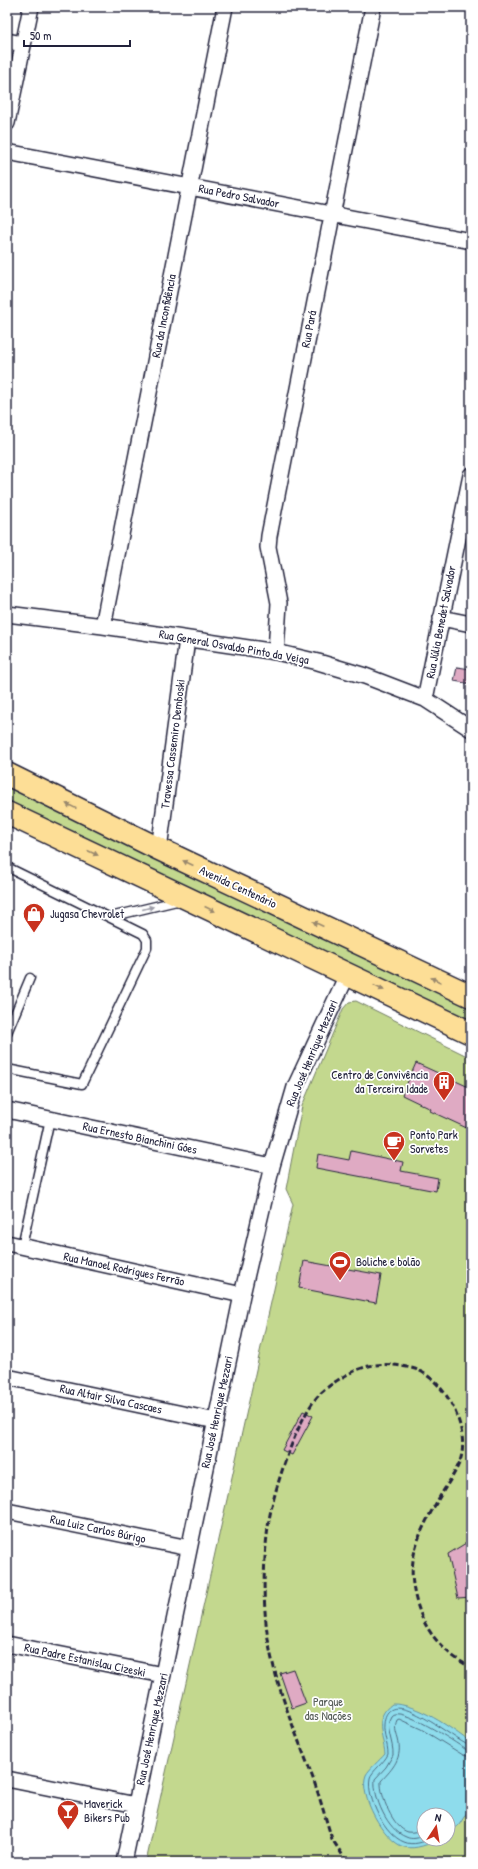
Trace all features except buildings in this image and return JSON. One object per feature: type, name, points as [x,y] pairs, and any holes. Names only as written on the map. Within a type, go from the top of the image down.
[{"type":"main road","name":"Avenida Centenário","points":[[7,774],[160,849],[471,996]]},
{"type":"main road","points":[[7,812],[348,973],[471,1033]]},
{"type":"street","points":[[7,123],[31,7]]},
{"type":"street","name":"Rua da Inconfidência","points":[[103,626],[225,7]]},
{"type":"street","name":"Rua Pará","points":[[276,652],[279,603],[268,547],[269,536],[372,7]]},
{"type":"street","points":[[7,41],[23,44]]},
{"type":"street","name":"Rua Pedro Salvador","points":[[7,152],[471,241]]},
{"type":"street","name":"Rua Júlia Benedet Salvador","points":[[425,699],[471,475]]},
{"type":"street","name":"Rua General Osvaldo Pinto da Veiga","points":[[7,614],[103,626],[276,652],[365,676],[425,699],[471,728]]},
{"type":"street","points":[[441,618],[471,624]]},
{"type":"street","name":"Travessa Cassemiro Demboski","points":[[160,849],[187,639]]},
{"type":"street","name":"Rua José Henrique Mezzari","points":[[124,1862],[242,1295],[272,1166],[295,1087],[348,973]]},
{"type":"street","name":"Rua Ernesto Bianchini Góes","points":[[7,1110],[272,1166]]},
{"type":"street","name":"Rua Manoel Rodrigues Ferrão","points":[[7,1243],[242,1295]]},
{"type":"street","name":"Rua Altair Silva Cascaes","points":[[7,1377],[216,1421]]},
{"type":"street","name":"Rua Luiz Carlos Búrigo","points":[[7,1511],[189,1548]]},
{"type":"street","name":"Rua Padre Estanislau Cizeski","points":[[7,1644],[163,1675]]},
{"type":"street","points":[[7,1779],[136,1805]]},
{"type":"lane","points":[[7,866],[143,934],[147,940],[147,948],[82,1084],[7,1069]]},
{"type":"lane","points":[[110,918],[189,898]]},
{"type":"lane","points":[[7,1033],[30,978]]},
{"type":"lane","points":[[22,1246],[50,1120]]},
{"type":"green space","points":[[7,781],[471,1001],[471,1024],[7,803]]},
{"type":"green space","name":"Parque das Nações","points":[[356,1001],[471,1058],[471,1862],[146,1862],[293,1204],[286,1189],[302,1106],[343,1009],[349,1002]]},
{"type":"water","points":[[392,1704],[402,1705],[423,1712],[454,1730],[471,1743],[471,1806],[456,1827],[456,1807],[416,1807],[416,1847],[418,1847],[409,1848],[404,1847],[396,1843],[388,1836],[374,1816],[366,1794],[366,1775],[385,1754],[381,1733],[381,1721],[386,1709]]},
{"type":"railway","points":[[347,1862],[332,1839],[314,1781],[287,1710],[277,1678],[269,1645],[265,1614],[264,1582],[269,1520],[276,1490],[288,1453],[312,1403],[321,1393],[337,1380],[356,1370],[369,1366],[380,1365],[415,1369],[426,1375],[437,1384],[446,1395],[459,1421],[462,1435],[460,1461],[425,1524],[419,1538],[412,1566],[415,1597],[425,1623],[441,1646],[455,1658],[471,1667]]},
{"type":"place","name":"Jugasa Chevrolet","points":[[34,934]]},
{"type":"place","name":"Centro de Convivência da Terceira Idade","points":[[444,1102]]},
{"type":"place","name":"Ponto Park Sorvetes","points":[[394,1162]]},
{"type":"place","name":"Boliche e bolão","points":[[340,1282]]},
{"type":"place","name":"Maverick Bikers Pub","points":[[68,1830]]}]
